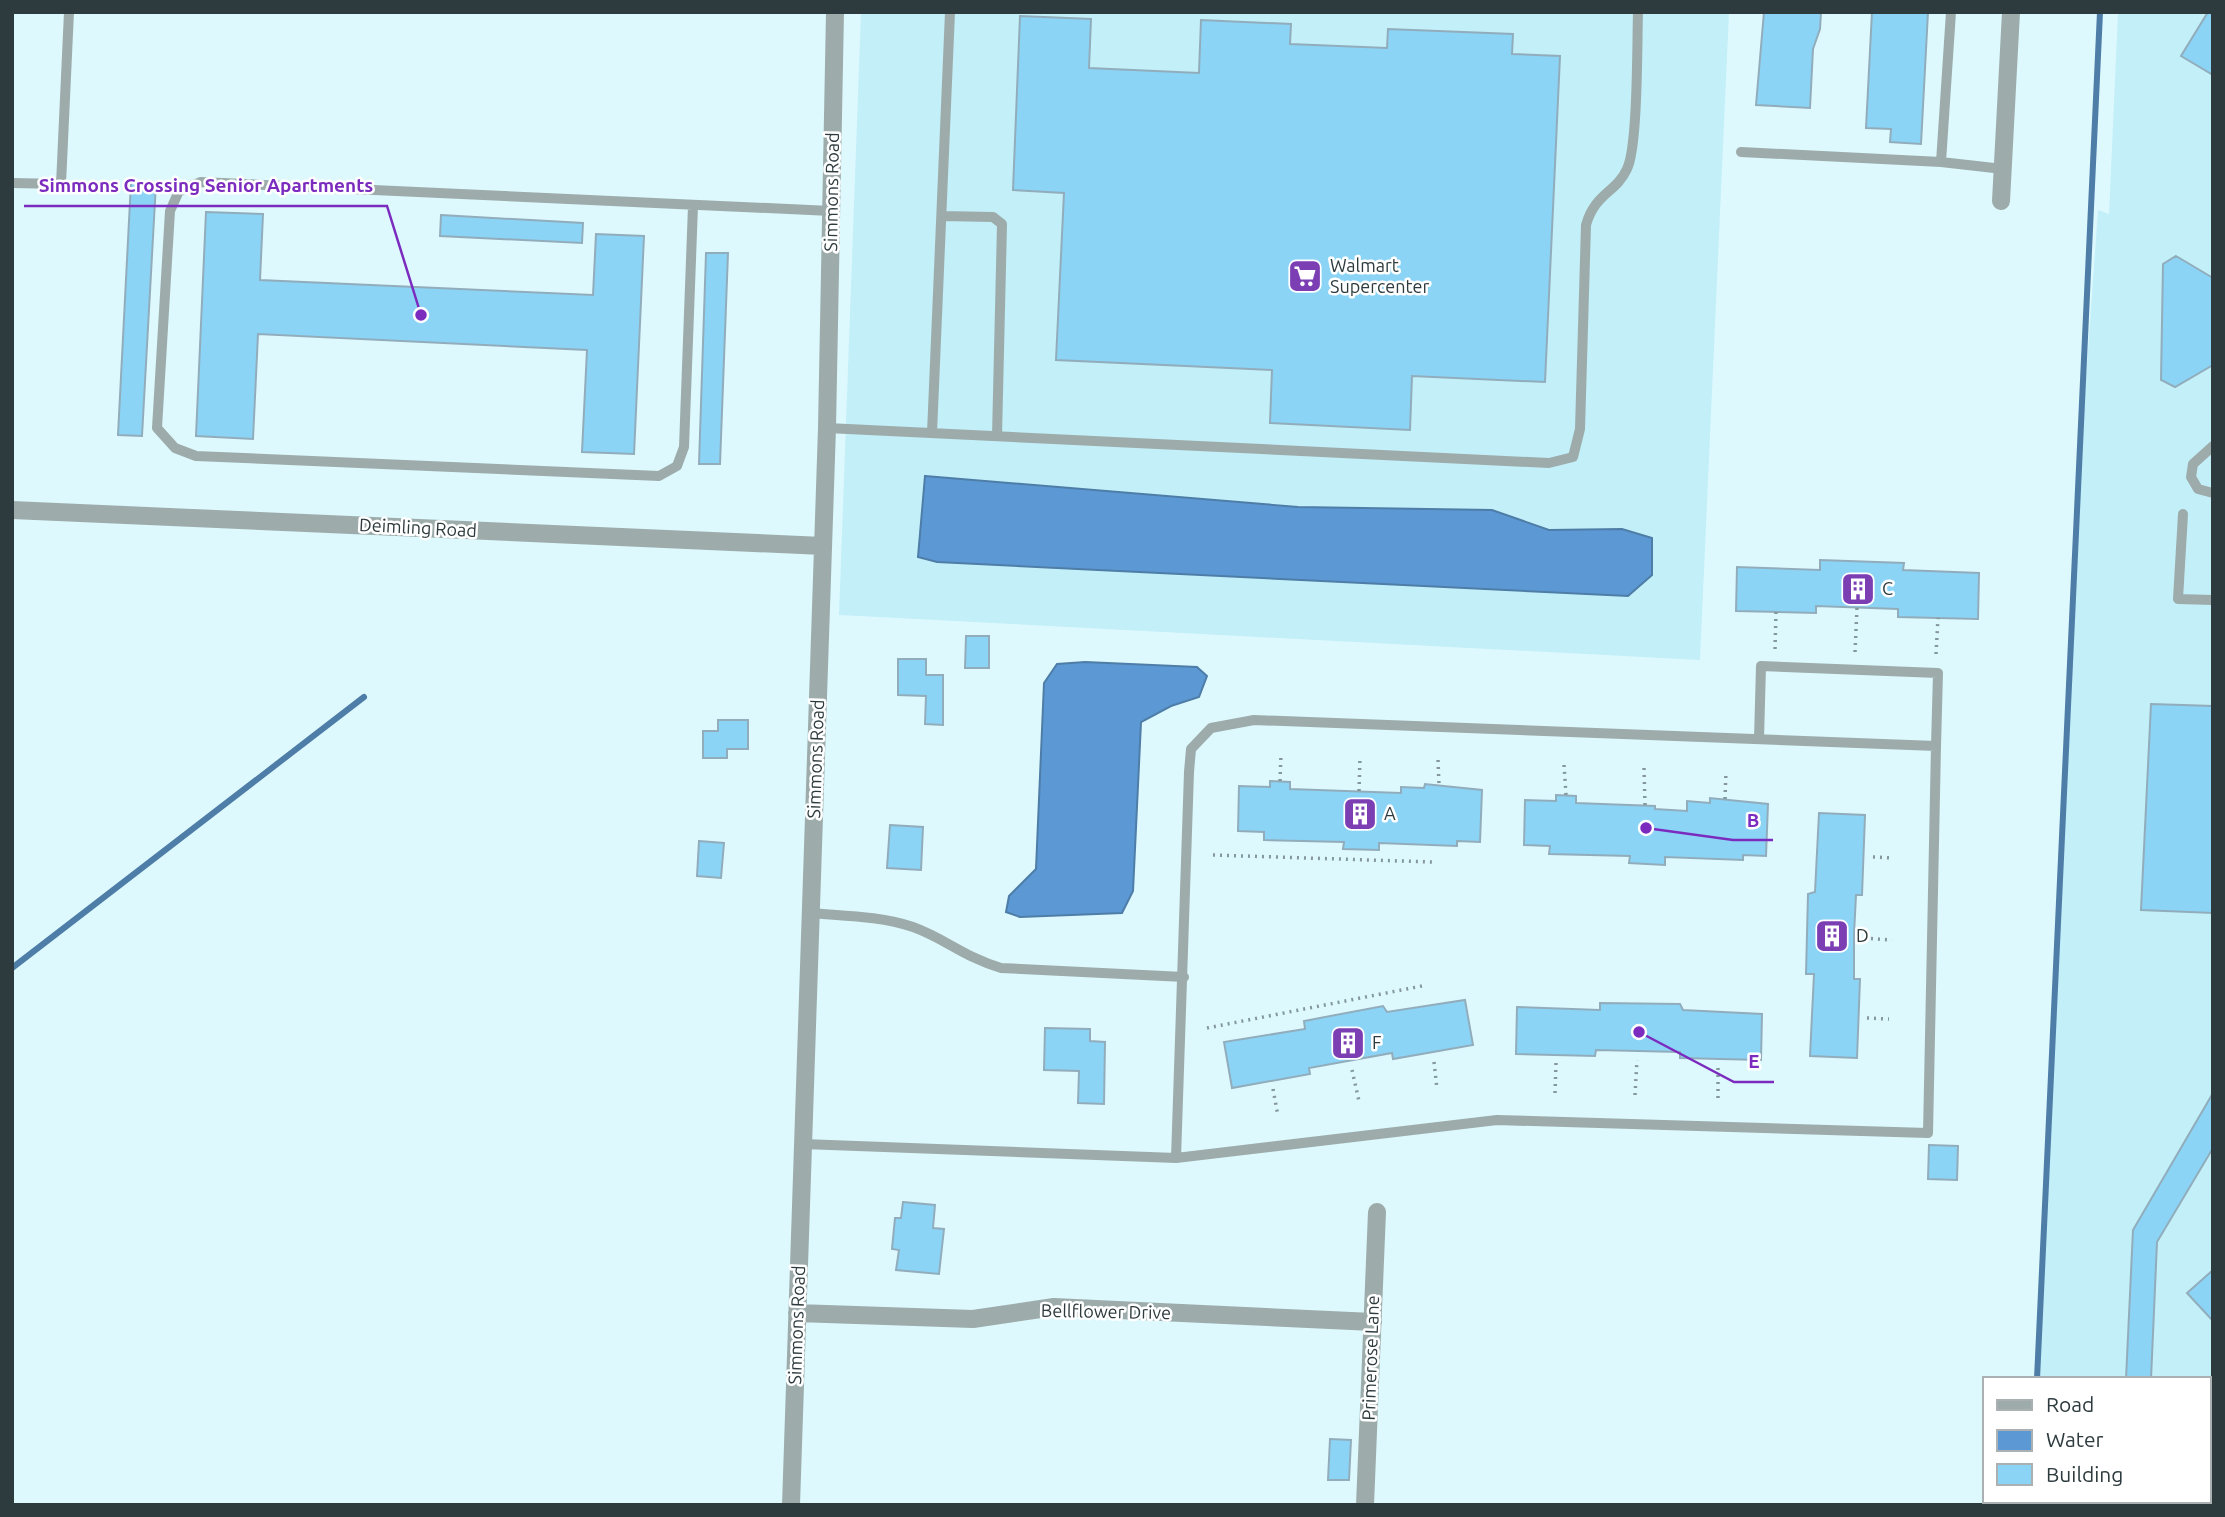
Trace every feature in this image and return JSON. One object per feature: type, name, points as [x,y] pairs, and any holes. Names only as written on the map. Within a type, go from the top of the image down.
[{"type":"street","name":"Simmons Road","points":[[791,1505],[827,428],[835,12]]},
{"type":"street","points":[[2001,201],[2011,12]]},
{"type":"street","name":"Deimling Road","points":[[12,510],[823,546]]},
{"type":"street","name":"Primerose Lane","points":[[1365,1505],[1377,1212]]},
{"type":"street","name":"Bellflower Drive","points":[[797,1313],[973,1319],[1054,1307],[1373,1322]]},
{"type":"lane","points":[[12,183],[61,184],[69,12]]},
{"type":"lane","points":[[932,433],[950,12]]},
{"type":"lane","points":[[827,428],[1549,463],[1573,457],[1580,429],[1586,225],[1590,211],[1620,180],[1631,156],[1638,12]]},
{"type":"lane","points":[[1941,162],[1951,12]]},
{"type":"lane","points":[[1741,152],[1941,162],[2003,169]]},
{"type":"lane","points":[[693,206],[684,447],[677,466],[659,476],[196,456],[176,448],[158,428],[170,211],[179,191],[201,182],[831,211]]},
{"type":"lane","points":[[942,216],[993,217],[1002,224],[997,436]]},
{"type":"lane","points":[[2213,446],[2193,464],[2190,477],[2198,489],[2213,494]]},
{"type":"lane","points":[[2183,514],[2178,599],[2213,600]]},
{"type":"lane","points":[[803,1144],[1176,1158],[1497,1120],[1928,1133],[1938,673],[1761,666],[1759,739]]},
{"type":"lane","points":[[1176,1158],[1191,749],[1211,728],[1254,720],[1936,746]]},
{"type":"lane","points":[[811,913],[885,919],[915,928],[974,960],[1001,968],[1184,977]]},
{"type":"path","points":[[1855,652],[1857,608]]},
{"type":"path","points":[[1776,612],[1776,649]]},
{"type":"path","points":[[1936,654],[1938,618]]},
{"type":"path","points":[[1280,781],[1281,754]]},
{"type":"path","points":[[1359,791],[1360,757]]},
{"type":"path","points":[[1438,760],[1438,784]]},
{"type":"path","points":[[1564,765],[1566,796]]},
{"type":"path","points":[[1644,768],[1645,805]]},
{"type":"path","points":[[1725,799],[1726,771]]},
{"type":"path","points":[[1213,855],[1432,862]]},
{"type":"path","points":[[1873,857],[1894,858]]},
{"type":"path","points":[[1864,938],[1892,940]]},
{"type":"path","points":[[1208,1028],[1422,986]]},
{"type":"path","points":[[1867,1018],[1889,1019]]},
{"type":"path","points":[[1635,1095],[1637,1060]]},
{"type":"path","points":[[1434,1062],[1437,1089]]},
{"type":"path","points":[[1555,1093],[1556,1063]]},
{"type":"path","points":[[1718,1068],[1718,1098]]},
{"type":"path","points":[[1352,1070],[1359,1101]]},
{"type":"path","points":[[1273,1089],[1278,1116]]},
{"type":"shaded area","points":[[861,12],[1729,12],[1700,660],[839,615]]},
{"type":"shaded area","points":[[2118,12],[2213,12],[2213,1505],[2031,1505],[2211,1503],[2211,1377],[2037,1377],[2077,506],[2098,210],[2109,214]]},
{"type":"water","points":[[925,476],[1298,507],[1492,510],[1549,530],[1622,529],[1652,538],[1652,575],[1628,596],[937,562],[918,557]]},
{"type":"water","points":[[1085,662],[1197,667],[1207,676],[1199,697],[1171,706],[1141,722],[1133,891],[1122,913],[1020,917],[1006,912],[1009,896],[1036,869],[1044,683],[1057,664]]},
{"type":"building","points":[[1764,12],[1821,12],[1820,29],[1813,49],[1810,108],[1756,105]]},
{"type":"building","points":[[1872,12],[1928,12],[1921,144],[1890,142],[1891,129],[1866,128]]},
{"type":"building","points":[[2208,12],[2213,12],[2213,75],[2181,56]]},
{"type":"building","name":"Walmart Supercenter","points":[[1020,16],[1091,19],[1089,68],[1199,73],[1201,20],[1291,24],[1290,44],[1387,48],[1388,29],[1513,34],[1512,54],[1560,56],[1545,382],[1412,376],[1410,430],[1270,423],[1272,370],[1056,360],[1064,193],[1013,190]]},
{"type":"building","points":[[131,182],[156,183],[142,436],[118,435]]},
{"type":"building","points":[[206,212],[263,214],[260,280],[593,295],[596,234],[644,236],[634,454],[582,452],[587,350],[258,334],[253,439],[196,436]]},
{"type":"building","points":[[441,215],[583,223],[582,243],[440,236]]},
{"type":"building","points":[[706,253],[728,253],[720,464],[699,464]]},
{"type":"building","points":[[2176,256],[2213,278],[2213,365],[2175,387],[2161,380],[2163,264]]},
{"type":"building","name":"C","points":[[1820,560],[1904,563],[1903,570],[1979,573],[1978,619],[1898,617],[1898,609],[1816,606],[1816,613],[1736,611],[1737,567],[1820,570]]},
{"type":"building","points":[[966,636],[989,636],[989,668],[965,668]]},
{"type":"building","points":[[898,659],[926,659],[926,675],[943,675],[943,725],[925,724],[926,696],[898,695]]},
{"type":"building","points":[[2151,704],[2213,706],[2213,913],[2141,910]]},
{"type":"building","points":[[718,720],[748,720],[748,749],[727,749],[727,758],[703,758],[703,731],[718,731]]},
{"type":"building","name":"A","points":[[1270,781],[1290,782],[1290,789],[1401,793],[1401,787],[1424,788],[1425,784],[1482,790],[1480,842],[1457,841],[1457,846],[1379,843],[1379,850],[1343,849],[1344,842],[1264,840],[1264,832],[1238,831],[1239,786],[1270,787]]},
{"type":"building","points":[[1556,795],[1576,796],[1576,803],[1655,806],[1655,809],[1687,811],[1687,801],[1710,803],[1710,798],[1768,804],[1766,856],[1743,855],[1743,860],[1665,857],[1665,865],[1629,863],[1630,856],[1549,854],[1550,846],[1524,845],[1525,800],[1556,801]]},
{"type":"building","name":"D","points":[[1819,813],[1865,815],[1862,895],[1856,895],[1854,934],[1854,979],[1860,979],[1857,1058],[1810,1056],[1814,974],[1806,974],[1808,894],[1815,892]]},
{"type":"building","points":[[890,825],[923,827],[921,870],[887,868]]},
{"type":"building","points":[[699,841],[724,843],[721,878],[697,876]]},
{"type":"building","name":"F","points":[[1465,1000],[1473,1045],[1393,1059],[1392,1053],[1309,1068],[1310,1074],[1232,1088],[1224,1042],[1305,1029],[1304,1021],[1383,1006],[1387,1012]]},
{"type":"building","points":[[1600,1003],[1680,1004],[1683,1010],[1762,1014],[1761,1060],[1680,1058],[1680,1052],[1596,1050],[1595,1056],[1516,1054],[1517,1007],[1600,1010]]},
{"type":"building","points":[[1045,1028],[1090,1029],[1090,1041],[1105,1042],[1104,1104],[1078,1103],[1079,1071],[1044,1070]]},
{"type":"building","points":[[2213,1093],[2213,1148],[2157,1242],[2151,1377],[2126,1377],[2133,1230]]},
{"type":"building","points":[[1929,1145],[1958,1146],[1957,1180],[1928,1179]]},
{"type":"building","points":[[903,1202],[935,1205],[933,1228],[944,1229],[939,1274],[896,1270],[899,1250],[892,1249],[895,1218],[901,1218]]},
{"type":"building","points":[[2213,1270],[2213,1321],[2187,1293]]},
{"type":"building","points":[[1330,1439],[1351,1440],[1349,1480],[1328,1480]]},
{"type":"waterway","points":[[2037,1377],[2100,12]]},
{"type":"waterway","points":[[12,968],[364,697]]},
{"type":"place","name":"Walmart Supercenter","points":[[1305,276]]},
{"type":"place","name":"Simmons Crossing Senior Apartments","points":[[421,315]]},
{"type":"place","name":"C","points":[[1858,589]]},
{"type":"place","name":"A","points":[[1360,814]]},
{"type":"place","name":"B","points":[[1646,828]]},
{"type":"place","name":"D","points":[[1832,936]]},
{"type":"place","name":"E","points":[[1639,1032]]},
{"type":"place","name":"F","points":[[1348,1043]]}]
